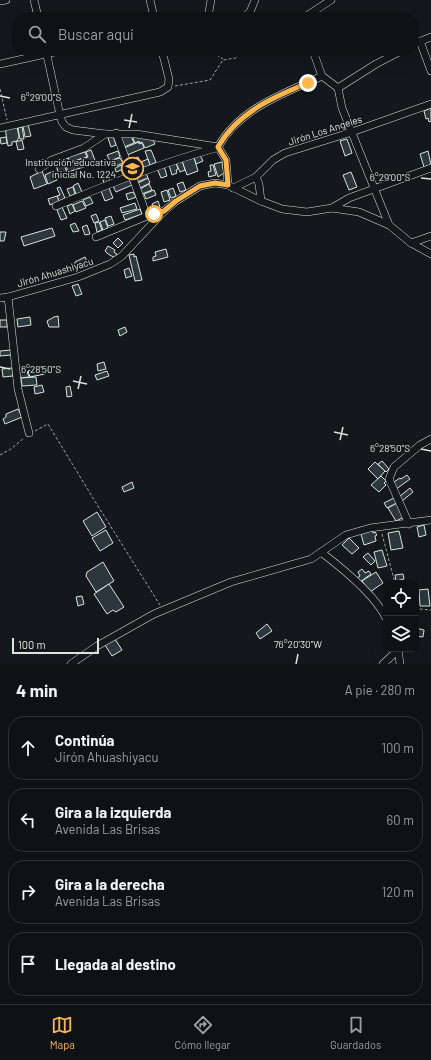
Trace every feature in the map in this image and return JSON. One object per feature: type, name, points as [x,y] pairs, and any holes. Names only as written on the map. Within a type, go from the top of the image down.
[{"type":"street","points":[[0,1],[6,0]]},
{"type":"street","points":[[34,0],[37,12]]},
{"type":"street","points":[[150,0],[153,12]]},
{"type":"street","points":[[209,12],[210,0]]},
{"type":"street","points":[[250,12],[255,0]]},
{"type":"street","points":[[313,12],[331,0]]},
{"type":"street","points":[[419,42],[431,37]]},
{"type":"street","points":[[419,47],[431,71]]},
{"type":"street","points":[[0,64],[34,56]]},
{"type":"street","points":[[48,56],[62,122],[66,127],[73,130],[105,134],[136,134],[218,147],[226,160],[231,187],[282,209],[307,212],[332,208],[359,212],[389,225],[411,243],[431,254]]},
{"type":"street","points":[[0,128],[160,92],[168,87],[169,79],[163,56]]},
{"type":"street","points":[[314,56],[322,76],[338,88],[342,108],[389,225]]},
{"type":"street","points":[[338,88],[391,56]]},
{"type":"street","points":[[56,206],[131,175],[218,147],[224,137],[253,109],[277,96],[322,76]]},
{"type":"street","name":"Jirón Los Angeles","points":[[231,187],[256,177],[273,160],[285,153],[352,132],[431,104]]},
{"type":"street","points":[[116,133],[147,216]]},
{"type":"street","points":[[39,169],[52,160],[84,148],[105,134]]},
{"type":"street","points":[[332,208],[349,198],[431,168]]},
{"type":"street","points":[[256,177],[259,184],[262,201]]},
{"type":"street","name":"Jirón Ahuashiyacu","points":[[0,298],[78,278],[110,264],[122,256],[164,211],[176,201],[200,186],[215,183],[231,187]]},
{"type":"street","points":[[96,237],[147,216],[164,211]]},
{"type":"street","points":[[411,243],[431,236]]},
{"type":"street","points":[[8,297],[18,388],[29,433]]},
{"type":"street","points":[[409,524],[389,479],[394,467],[420,445],[431,439]]},
{"type":"street","points":[[71,664],[97,646],[154,614],[231,582],[311,560],[346,535],[380,527],[431,520]]},
{"type":"street","points":[[321,552],[349,575],[381,608],[385,616]]},
{"type":"street","points":[[382,664],[396,652]]},
{"type":"street","points":[[398,652],[400,664]]},
{"type":"path","points":[[218,56],[224,60],[236,58],[238,56]]},
{"type":"path","points":[[168,87],[210,80],[224,60]]},
{"type":"path","points":[[0,89],[8,126]]},
{"type":"path","points":[[0,455],[11,449],[29,433],[48,424],[164,610]]},
{"type":"path","points":[[380,527],[394,580]]},
{"type":"path","points":[[419,609],[431,610]]},
{"type":"building","points":[[431,108],[431,121],[429,122],[428,118],[426,119],[424,111]]},
{"type":"building","points":[[28,125],[31,136],[25,137],[23,126]]},
{"type":"building","points":[[17,126],[19,137],[17,141],[12,142],[12,145],[8,146],[5,128]]},
{"type":"building","points":[[22,127],[24,139],[20,139],[18,128]]},
{"type":"building","points":[[113,136],[116,145],[111,147],[108,138]]},
{"type":"building","points":[[131,136],[134,143],[124,147],[120,137]]},
{"type":"building","points":[[132,136],[153,140],[155,144],[145,148],[142,142],[140,143],[139,141],[135,143]]},
{"type":"building","points":[[6,137],[7,143],[1,144],[0,138]]},
{"type":"building","points":[[347,139],[352,153],[345,156],[340,141]]},
{"type":"building","points":[[22,140],[24,149],[18,150],[16,142]]},
{"type":"building","points":[[139,142],[139,144],[142,143],[144,148],[127,155],[124,148]]},
{"type":"building","points":[[91,150],[96,163],[68,172],[64,159],[68,158],[70,163],[88,157],[86,152]]},
{"type":"building","points":[[151,150],[156,162],[150,165],[145,151]]},
{"type":"building","points":[[118,151],[120,157],[110,161],[107,155]]},
{"type":"building","points":[[428,151],[431,165],[424,167],[420,154]]},
{"type":"building","points":[[85,152],[87,157],[70,162],[68,157]]},
{"type":"building","points":[[200,155],[203,161],[196,164],[194,157]]},
{"type":"building","points":[[138,157],[140,161],[133,165],[131,160]]},
{"type":"building","points":[[120,158],[123,163],[116,166],[113,160]]},
{"type":"building","points":[[194,158],[198,171],[187,175],[182,161]]},
{"type":"building","points":[[148,159],[150,165],[133,172],[131,166]]},
{"type":"building","points":[[62,160],[67,172],[59,175],[55,162]]},
{"type":"building","points":[[182,161],[185,170],[180,172],[176,163]]},
{"type":"building","points":[[222,162],[224,173],[218,177],[214,164]]},
{"type":"building","points":[[176,163],[178,169],[176,170],[177,173],[172,175],[169,165]]},
{"type":"building","points":[[124,164],[126,168],[116,172],[115,168]]},
{"type":"building","points":[[210,165],[213,165],[216,175],[209,177],[208,172],[211,171]]},
{"type":"building","points":[[164,166],[167,176],[161,178],[157,168]]},
{"type":"building","points":[[42,171],[47,184],[34,189],[30,177]]},
{"type":"building","points":[[53,171],[57,180],[48,184],[45,175]]},
{"type":"building","points":[[107,172],[110,181],[104,183],[101,174]]},
{"type":"building","points":[[351,172],[357,187],[349,190],[343,175]]},
{"type":"building","points":[[146,173],[148,178],[137,182],[135,177]]},
{"type":"building","points":[[148,178],[150,183],[140,188],[138,183]]},
{"type":"building","points":[[129,180],[132,185],[116,192],[113,186]]},
{"type":"building","points":[[183,182],[186,190],[180,192],[177,184]]},
{"type":"building","points":[[78,183],[82,192],[76,194],[73,186]]},
{"type":"building","points":[[149,184],[152,190],[142,194],[140,189]]},
{"type":"building","points":[[60,187],[65,198],[59,201],[57,196],[60,195],[57,188]]},
{"type":"building","points":[[73,187],[75,194],[70,196],[67,189]]},
{"type":"building","points":[[109,188],[113,198],[105,201],[101,191]]},
{"type":"building","points":[[173,188],[176,196],[171,198],[168,190]]},
{"type":"building","points":[[154,190],[156,195],[146,199],[144,194]]},
{"type":"building","points":[[167,190],[170,200],[164,202],[161,192]]},
{"type":"building","points":[[133,192],[136,197],[128,200],[126,194]]},
{"type":"building","points":[[57,196],[59,201],[50,205],[48,199]]},
{"type":"building","points":[[90,197],[93,203],[86,206],[83,200]]},
{"type":"building","points":[[82,201],[86,208],[76,212],[73,205]]},
{"type":"building","points":[[158,201],[160,207],[154,209],[152,204]]},
{"type":"building","points":[[135,203],[137,209],[122,213],[120,208]]},
{"type":"building","points":[[72,204],[75,211],[70,214],[67,206]]},
{"type":"building","points":[[62,207],[67,218],[61,220],[57,210]]},
{"type":"building","points":[[140,209],[142,214],[125,220],[123,215]]},
{"type":"building","points":[[96,214],[99,221],[94,223],[91,216]]},
{"type":"building","points":[[111,216],[114,224],[108,226],[105,218]]},
{"type":"building","points":[[105,220],[108,228],[103,230],[100,222]]},
{"type":"building","points":[[99,222],[102,230],[97,232],[95,223]]},
{"type":"building","points":[[75,223],[79,231],[73,232],[70,225]]},
{"type":"building","points":[[87,225],[90,234],[85,235],[82,227]]},
{"type":"building","points":[[52,228],[55,236],[24,246],[21,237]]},
{"type":"building","points":[[0,232],[6,232],[4,241],[0,241]]},
{"type":"building","points":[[118,238],[123,243],[118,248],[113,243]]},
{"type":"building","points":[[108,246],[115,250],[114,252],[117,254],[115,258],[105,251]]},
{"type":"building","points":[[166,249],[168,257],[153,261],[153,257],[156,256],[155,252]]},
{"type":"building","points":[[134,254],[134,257],[136,256],[142,280],[135,281],[129,255]]},
{"type":"building","points":[[85,257],[88,264],[80,268],[79,266],[74,268],[75,262]]},
{"type":"building","points":[[129,268],[132,276],[126,278],[124,270]]},
{"type":"building","points":[[78,284],[82,294],[76,296],[72,286]]},
{"type":"building","points":[[58,316],[59,327],[49,327],[47,321]]},
{"type":"building","points":[[30,317],[31,325],[18,327],[17,319]]},
{"type":"building","points":[[0,320],[7,320],[7,327],[0,327]]},
{"type":"building","points":[[125,327],[127,332],[120,336],[118,330]]},
{"type":"building","points":[[11,350],[11,355],[0,356],[0,351]]},
{"type":"building","points":[[104,362],[106,369],[98,371],[97,364]]},
{"type":"building","points":[[44,366],[45,374],[30,377],[28,371]]},
{"type":"building","points":[[12,368],[13,376],[3,377],[2,369]]},
{"type":"building","points":[[27,371],[29,377],[20,378],[19,373]]},
{"type":"building","points":[[107,371],[109,376],[97,380],[95,375]]},
{"type":"building","points":[[36,377],[37,385],[22,386],[21,378]]},
{"type":"building","points":[[42,385],[44,392],[35,394],[34,387]]},
{"type":"building","points":[[70,386],[72,396],[67,397],[66,387]]},
{"type":"building","points":[[18,409],[22,417],[5,424],[3,419],[6,417],[6,414]]},
{"type":"building","points":[[382,461],[389,469],[386,472],[378,464]]},
{"type":"building","points":[[375,462],[385,471],[378,479],[368,469]]},
{"type":"building","points":[[407,475],[410,479],[395,490],[391,484]]},
{"type":"building","points":[[381,476],[386,481],[384,483],[386,485],[379,492],[371,485]]},
{"type":"building","points":[[132,482],[134,488],[124,492],[122,487]]},
{"type":"building","points":[[410,488],[413,492],[402,501],[399,497]]},
{"type":"building","points":[[394,498],[397,503],[387,508],[384,503]]},
{"type":"building","points":[[397,503],[404,517],[396,521],[388,508]]},
{"type":"building","points":[[97,512],[106,527],[92,536],[83,521]]},
{"type":"building","points":[[424,525],[426,535],[419,537],[417,527]]},
{"type":"building","points":[[106,530],[113,543],[100,551],[92,538]]},
{"type":"building","points":[[372,530],[373,533],[375,532],[377,535],[375,536],[376,541],[364,545],[361,534]]},
{"type":"building","points":[[399,531],[403,548],[391,550],[388,533]]},
{"type":"building","points":[[349,538],[359,548],[352,554],[342,545]]},
{"type":"building","points":[[382,550],[387,566],[378,568],[374,552]]},
{"type":"building","points":[[368,553],[375,561],[371,565],[363,557]]},
{"type":"building","points":[[103,562],[114,581],[96,592],[86,576],[87,572]]},
{"type":"building","points":[[362,569],[365,573],[369,571],[371,574],[360,582],[357,578],[360,576],[358,572]]},
{"type":"building","points":[[376,572],[383,583],[370,592],[362,581]]},
{"type":"building","points":[[403,574],[404,579],[396,580],[395,575]]},
{"type":"building","points":[[109,584],[124,607],[116,612],[113,610],[107,614],[94,594]]},
{"type":"building","points":[[428,589],[430,606],[420,606],[419,590]]},
{"type":"building","points":[[82,596],[84,604],[78,606],[76,597]]},
{"type":"building","points":[[267,624],[272,631],[260,639],[256,633]]},
{"type":"building","points":[[419,629],[424,630],[423,637],[419,636]]},
{"type":"building","points":[[115,639],[122,650],[112,656],[105,645]]},
{"type":"place","name":"Institución educativa inicial No. 1224","points":[[132,168]]},
{"type":"route","points":[[154,214],[164,211],[176,201],[200,186],[215,183],[228,185],[226,160],[218,147],[224,137],[253,109],[277,96],[308,83]]}]
